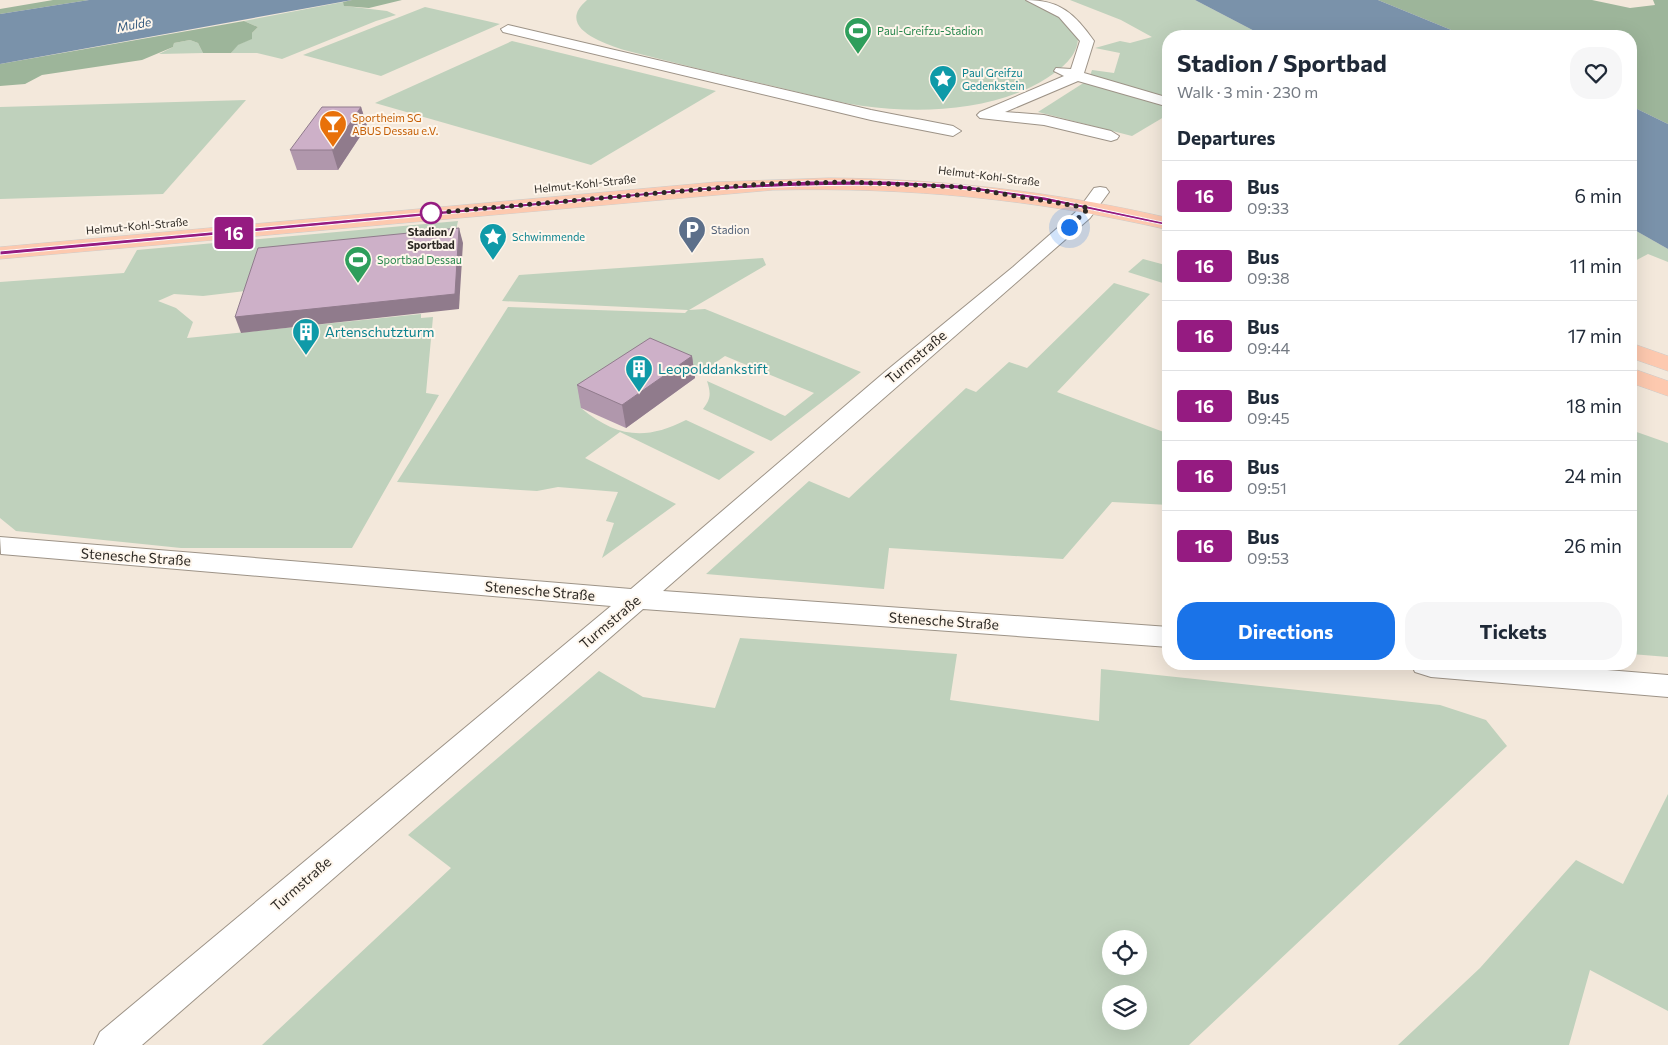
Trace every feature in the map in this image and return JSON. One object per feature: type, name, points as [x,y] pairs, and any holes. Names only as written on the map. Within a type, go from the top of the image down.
[{"type":"main road","name":"Helmut-Kohl-Straße","points":[[0,237],[774,168],[886,167],[959,171],[1094,200],[1162,222]]},
{"type":"main road","name":"Helmut-Kohl-Straße","points":[[0,253],[762,184],[849,182],[930,184],[996,192],[1162,205]]},
{"type":"main road","points":[[1637,352],[1668,364]]},
{"type":"main road","points":[[1637,377],[1668,389]]},
{"type":"street","points":[[1032,0],[1058,10],[1071,19],[1087,40],[1076,76]]},
{"type":"street","points":[[508,29],[598,47],[953,131]]},
{"type":"street","points":[[577,30],[580,40],[598,47]]},
{"type":"street","points":[[1058,70],[1162,101]]},
{"type":"street","points":[[932,141],[992,108],[1076,76]]},
{"type":"street","points":[[992,108],[1111,136]]},
{"type":"street","name":"Turmstraße","points":[[113,1045],[637,599],[797,458],[1020,271],[1094,200]]},
{"type":"street","name":"Stenesche Straße","points":[[0,545],[637,599],[1162,636]]},
{"type":"street","points":[[1485,670],[1668,686]]},
{"type":"green space","points":[[53,0],[89,0],[0,14],[0,9]]},
{"type":"green space","points":[[352,0],[402,0],[369,8],[344,6],[343,2]]},
{"type":"green space","name":"Paul-Greifzu-Stadion","points":[[587,0],[1026,0],[1056,12],[1078,38],[1075,51],[1068,61],[1047,78],[1027,89],[982,103],[958,107],[909,110],[863,106],[826,99],[615,47],[595,38],[579,26],[576,18],[579,10]]},
{"type":"green space","points":[[1070,0],[1195,0],[1252,30],[1162,30],[1162,96],[1090,76],[1092,70],[1114,73],[1120,53],[1095,48],[1120,41],[1130,43],[1152,37],[1121,20]]},
{"type":"green space","points":[[1378,0],[1592,0],[1630,8],[1655,5],[1653,0],[1668,0],[1668,124],[1637,109],[1637,30],[1451,30]]},
{"type":"green space","points":[[343,2],[345,6],[387,11],[396,15],[376,21],[282,59],[257,53],[231,53],[237,45],[251,39],[252,33],[258,27],[244,21]]},
{"type":"green space","points":[[425,7],[500,24],[381,76],[303,55]]},
{"type":"green space","points":[[244,21],[258,27],[252,33],[252,39],[238,45],[231,53],[203,53],[198,43],[190,40],[174,43],[173,47],[142,60],[42,75],[25,84],[0,86],[0,64]]},
{"type":"green space","points":[[190,40],[198,43],[203,53],[159,54],[173,47],[174,43]]},
{"type":"green space","points":[[512,41],[716,91],[591,165],[375,103]]},
{"type":"green space","points":[[1085,82],[1162,104],[1162,118],[1132,136],[1038,112]]},
{"type":"green space","points":[[246,100],[163,194],[0,199],[0,107]]},
{"type":"green space","points":[[458,221],[453,244],[254,290],[203,296],[174,294],[158,301],[176,308],[193,322],[187,338],[421,314],[421,318],[433,317],[426,393],[439,395],[352,548],[181,548],[16,531],[0,518],[0,282],[124,273],[137,250]]},
{"type":"green space","points":[[1637,231],[1668,249],[1668,262],[1648,254],[1637,260]]},
{"type":"green space","points":[[763,258],[766,265],[689,310],[705,309],[861,372],[771,441],[703,409],[710,396],[707,381],[785,416],[814,393],[725,356],[696,376],[652,360],[581,408],[606,425],[631,433],[657,431],[686,420],[755,452],[719,480],[620,432],[585,458],[676,504],[602,558],[614,523],[606,521],[618,492],[558,487],[537,491],[397,482],[508,307],[685,313],[688,310],[502,301],[519,275]]},
{"type":"green space","points":[[1143,259],[1162,264],[1162,283],[1128,272]]},
{"type":"green space","points":[[1114,283],[1150,294],[1057,392],[1162,431],[1162,505],[1112,502],[1063,559],[889,548],[884,589],[706,574],[809,481],[849,498],[966,388],[976,392],[1009,362],[1027,368]]},
{"type":"green space","points":[[1637,432],[1668,443],[1668,657],[1637,654]]},
{"type":"green space","points":[[740,638],[957,654],[950,700],[1099,721],[1101,669],[1440,705],[1486,720],[1507,746],[1189,1045],[262,1045],[451,868],[408,835],[599,671],[643,697],[715,708]]},
{"type":"green space","points":[[1668,794],[1668,1011],[1590,970],[1569,1045],[1398,1045],[1480,968],[1576,860],[1623,884]]},
{"type":"water","name":"Mulde","points":[[89,0],[352,0],[0,64],[0,14]]},
{"type":"water","points":[[1195,0],[1378,0],[1451,30],[1252,30]]},
{"type":"water","points":[[1637,109],[1668,124],[1668,249],[1637,231]]},
{"type":"building","points":[[322,107],[361,107],[332,150],[290,150]]},
{"type":"building","name":"Sportbad Dessau","points":[[459,228],[455,294],[235,317],[258,248]]},
{"type":"building","points":[[650,338],[692,356],[622,405],[577,385]]},
{"type":"bus line","name":"16","points":[[0,253],[279,229],[418,214],[762,184],[808,182],[890,182],[961,187],[1045,199],[1162,223]]},
{"type":"place","name":"Paul-Greifzu-Stadion","points":[[858,55]]},
{"type":"place","name":"Paul Greifzu Gedenkstein","points":[[943,103]]},
{"type":"place","name":"Sportheim SG ABUS Dessau e.V.","points":[[333,148]]},
{"type":"place","name":"Stadion / Sportbad","points":[[431,213]]},
{"type":"place","name":"Stadion","points":[[692,254]]},
{"type":"place","name":"Schwimmende","points":[[493,261]]},
{"type":"place","name":"Sportbad Dessau","points":[[358,284]]},
{"type":"place","name":"Artenschutzturm","points":[[306,356]]},
{"type":"place","name":"Leopolddankstift","points":[[639,393]]},
{"type":"route","points":[[431,213],[762,184],[890,182],[961,187],[1045,199],[1089,208],[1069,227]]}]
